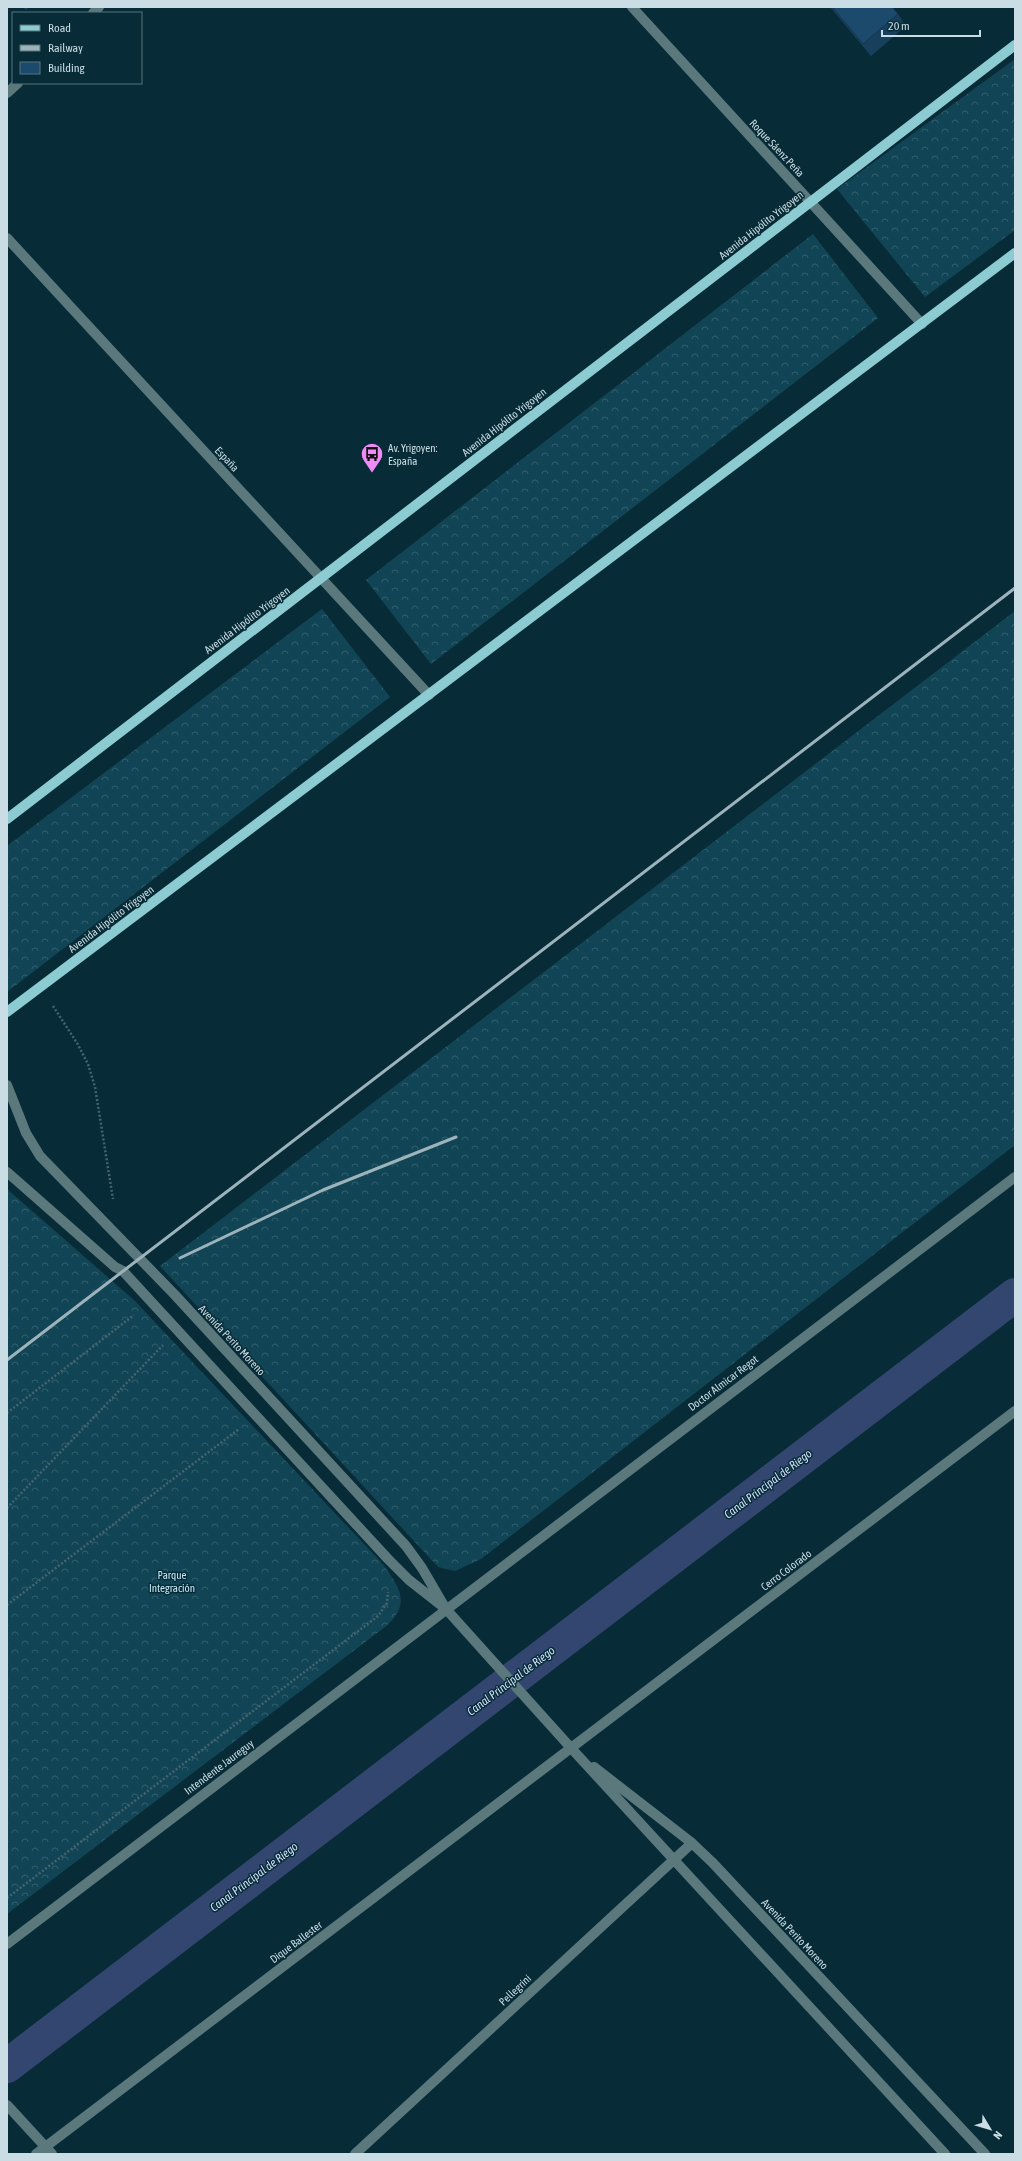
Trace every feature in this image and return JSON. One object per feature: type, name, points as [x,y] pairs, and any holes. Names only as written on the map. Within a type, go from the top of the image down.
[{"type":"main road","name":"Avenida Hipólito Yrigoyen","points":[[7,819],[1015,45]]},
{"type":"main road","name":"Avenida Hipólito Yrigoyen","points":[[7,1012],[1015,253]]},
{"type":"street","name":"Roque Sáenz Peña","points":[[632,7],[922,324]]},
{"type":"street","points":[[7,93],[17,84]]},
{"type":"street","name":"España","points":[[7,238],[429,695]]},
{"type":"street","name":"Avenida Perito Moreno","points":[[7,1085],[26,1133],[40,1156],[175,1295],[406,1546],[422,1568],[446,1609],[474,1643],[945,2154]]},
{"type":"street","name":"Avenida Perito Moreno","points":[[7,1172],[115,1267],[123,1271],[393,1564],[446,1609]]},
{"type":"street","name":"Doctor Almicar Regot","points":[[446,1609],[1015,1177]]},
{"type":"street","name":"Cerro Colorado","points":[[571,1748],[1015,1412]]},
{"type":"street","name":"Intendente Jaureguy","points":[[7,1944],[446,1609]]},
{"type":"street","name":"Avenida Perito Moreno","points":[[571,1748],[692,1844],[712,1862],[985,2154]]},
{"type":"street","name":"Dique Ballester","points":[[36,2154],[48,2150],[571,1748]]},
{"type":"street","name":"Pellegrini","points":[[355,2154],[692,1844]]},
{"type":"street","points":[[7,2105],[48,2150]]},
{"type":"path","points":[[40,988],[77,1043],[88,1064],[94,1087],[113,1200]]},
{"type":"path","points":[[132,1310],[141,1318]]},
{"type":"path","points":[[7,1413],[136,1313]]},
{"type":"path","points":[[160,1339],[170,1349]]},
{"type":"path","points":[[7,1508],[165,1344]]},
{"type":"path","points":[[7,1605],[242,1426]]},
{"type":"path","points":[[7,1898],[378,1616],[387,1603],[388,1591]]},
{"type":"green space","points":[[1015,59],[1015,230],[925,297],[837,189]]},
{"type":"green space","points":[[813,234],[878,318],[431,664],[366,580]]},
{"type":"green space","points":[[322,609],[390,697],[7,992],[7,846]]},
{"type":"green space","points":[[1015,611],[1015,1145],[481,1559],[455,1571],[438,1567],[160,1266]]},
{"type":"green space","name":"Parque Integración","points":[[7,1189],[135,1301],[381,1562],[398,1587],[401,1603],[393,1619],[385,1627],[7,1914]]},
{"type":"building","points":[[832,7],[892,7],[898,14],[863,44]]},
{"type":"waterway","name":"Canal Principal de Riego","points":[[7,2066],[1015,1295]]},
{"type":"railway","points":[[7,1360],[1015,588]]},
{"type":"railway","points":[[180,1258],[323,1190],[456,1137]]},
{"type":"place","name":"Av. Yrigoyen: España","points":[[372,474]]}]
